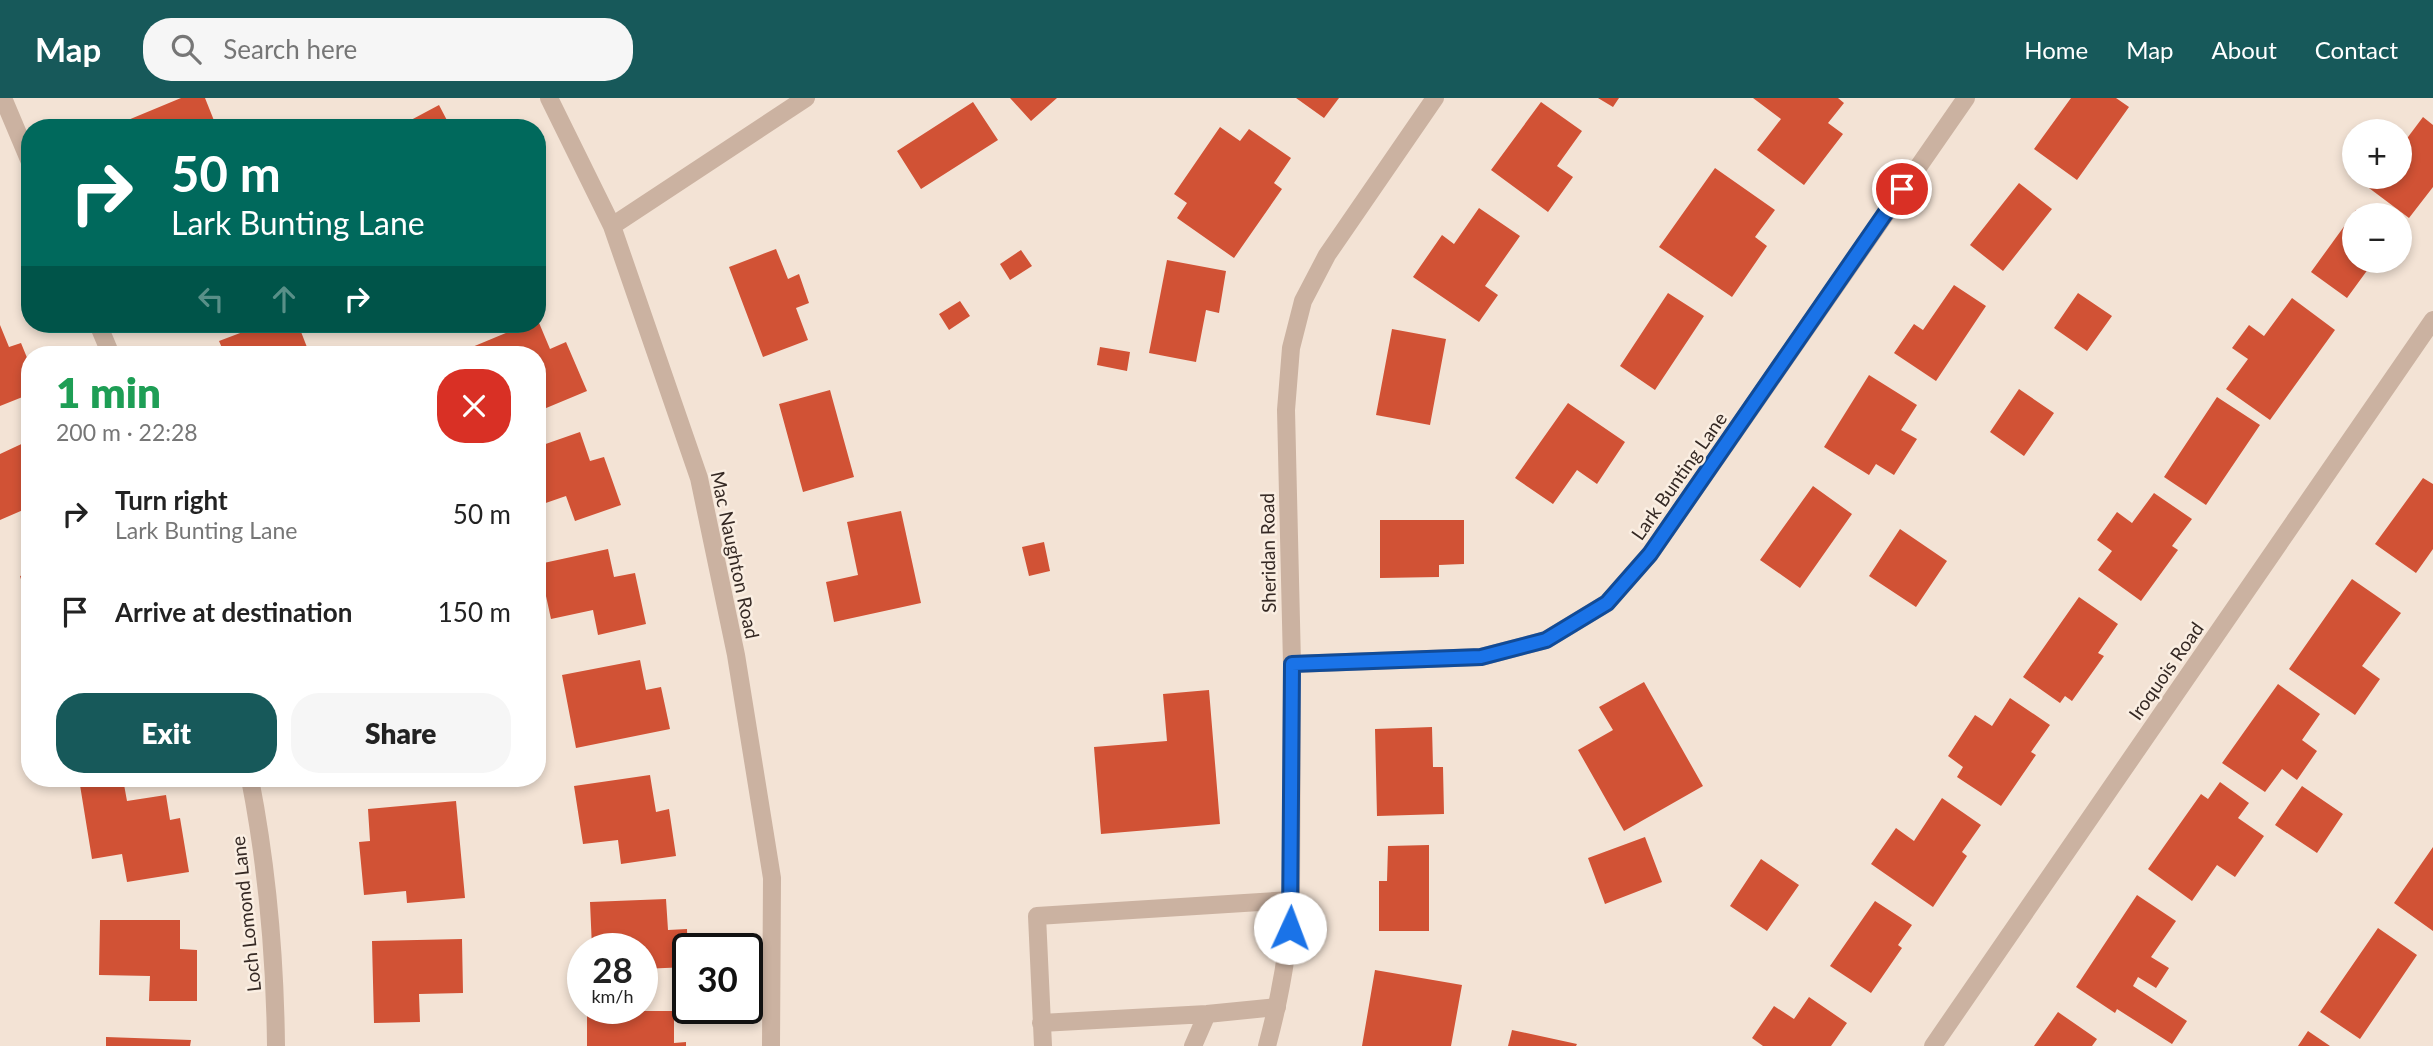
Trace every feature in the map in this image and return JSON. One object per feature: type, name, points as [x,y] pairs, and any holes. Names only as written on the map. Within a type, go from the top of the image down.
[{"type":"street","points":[[3,98],[21,141]]},
{"type":"street","name":"Mac Naughton Road","points":[[549,98],[612,226],[699,478],[736,654],[772,878],[771,1046]]},
{"type":"street","points":[[612,226],[806,98]]},
{"type":"street","name":"Sheridan Road","points":[[1267,1046],[1278,1007],[1290,928],[1291,900],[1292,664],[1286,410],[1291,348],[1303,301],[1326,255],[1435,98]]},
{"type":"street","name":"Lark Bunting Lane","points":[[1292,664],[1481,657],[1546,640],[1607,603],[1650,554],[1966,98]]},
{"type":"street","name":"Iroquois Road","points":[[1933,1046],[2433,320]]},
{"type":"street","name":"Loch Lomond Lane","points":[[251,787],[262,847],[276,993],[276,1046]]},
{"type":"street","points":[[1042,1046],[1037,916],[1291,900]]},
{"type":"street","points":[[1041,1024],[1278,1007]]},
{"type":"street","points":[[1193,1046],[1207,1014]]},
{"type":"building","points":[[181,98],[205,98],[213,119],[130,119]]},
{"type":"building","points":[[1010,98],[1057,98],[1031,121]]},
{"type":"building","points":[[1296,98],[1339,98],[1324,118]]},
{"type":"building","points":[[1598,98],[1619,98],[1613,107]]},
{"type":"building","points":[[1753,98],[1838,98],[1844,103],[1828,123],[1843,134],[1804,185],[1757,150],[1781,119]]},
{"type":"building","points":[[2071,98],[2116,98],[2129,107],[2077,180],[2034,149]]},
{"type":"building","points":[[973,102],[998,140],[921,189],[897,151]]},
{"type":"building","points":[[1541,102],[1582,131],[1557,166],[1573,177],[1548,212],[1491,170]]},
{"type":"building","points":[[439,105],[446,119],[413,119]]},
{"type":"building","points":[[2423,117],[2433,125],[2433,187],[2412,214],[2412,203],[2389,203],[2370,189],[2412,189],[2412,132]]},
{"type":"building","points":[[1220,127],[1240,141],[1249,129],[1291,158],[1274,183],[1282,189],[1234,258],[1177,218],[1187,203],[1174,194]]},
{"type":"building","points":[[1715,168],[1775,210],[1755,237],[1767,246],[1732,297],[1659,247]]},
{"type":"building","points":[[2019,183],[2052,209],[2003,271],[1970,245]]},
{"type":"building","points":[[1479,208],[1520,236],[1485,286],[1498,295],[1479,322],[1413,277],[1442,235],[1454,244]]},
{"type":"building","points":[[2342,229],[2342,273],[2365,273],[2347,298],[2311,272]]},
{"type":"building","points":[[776,249],[788,279],[799,274],[809,303],[796,308],[808,340],[763,357],[729,267]]},
{"type":"building","points":[[1021,250],[1032,266],[1010,280],[1000,264]]},
{"type":"building","points":[[1167,260],[1226,271],[1219,313],[1206,310],[1196,362],[1149,353]]},
{"type":"building","points":[[1954,285],[1986,306],[1936,381],[1894,353],[1914,324],[1923,330]]},
{"type":"building","points":[[1668,293],[1704,316],[1655,390],[1620,366]]},
{"type":"building","points":[[2078,293],[2112,316],[2087,351],[2054,328]]},
{"type":"building","points":[[2292,298],[2335,330],[2270,420],[2226,389],[2248,359],[2232,348],[2249,325],[2264,336]]},
{"type":"building","points":[[960,301],[970,316],[949,330],[939,314]]},
{"type":"building","points":[[0,325],[9,347],[21,343],[22,346],[21,398],[0,406]]},
{"type":"building","points":[[1392,329],[1446,339],[1430,425],[1376,415]]},
{"type":"building","points":[[240,333],[301,333],[307,346],[221,346],[219,341]]},
{"type":"building","points":[[506,333],[543,333],[550,349],[566,342],[587,391],[546,408],[546,346],[475,346]]},
{"type":"building","points":[[1100,347],[1130,352],[1127,371],[1097,365]]},
{"type":"building","points":[[1869,375],[1917,405],[1901,430],[1917,439],[1894,475],[1876,464],[1869,475],[1824,447]]},
{"type":"building","points":[[2019,389],[2054,413],[2024,456],[1990,432]]},
{"type":"building","points":[[830,390],[854,477],[803,492],[779,404]]},
{"type":"building","points":[[2217,397],[2260,425],[2206,505],[2164,477]]},
{"type":"building","points":[[1568,403],[1625,442],[1597,484],[1577,470],[1553,504],[1515,478]]},
{"type":"building","points":[[580,432],[590,461],[604,457],[621,505],[575,521],[566,496],[546,503],[546,444]]},
{"type":"building","points":[[21,444],[21,511],[0,520],[0,454]]},
{"type":"building","points":[[2423,478],[2433,484],[2433,549],[2416,573],[2375,544]]},
{"type":"building","points":[[1813,486],[1852,514],[1800,588],[1760,560]]},
{"type":"building","points":[[2154,493],[2192,519],[2172,546],[2178,550],[2141,601],[2098,570],[2112,551],[2097,540],[2117,512],[2132,523]]},
{"type":"building","points":[[901,511],[921,603],[834,622],[826,582],[858,575],[847,522]]},
{"type":"building","points":[[1380,520],[1464,520],[1464,564],[1439,565],[1439,577],[1380,578]]},
{"type":"building","points":[[1900,529],[1947,561],[1916,607],[1869,576]]},
{"type":"building","points":[[1044,542],[1050,571],[1029,576],[1022,547]]},
{"type":"building","points":[[608,549],[614,577],[635,573],[646,624],[598,635],[593,610],[551,619],[546,596],[546,562]]},
{"type":"building","points":[[2352,579],[2401,613],[2362,666],[2380,679],[2355,715],[2289,669]]},
{"type":"building","points":[[2079,597],[2118,624],[2098,653],[2104,656],[2072,701],[2065,696],[2060,703],[2023,677]]},
{"type":"building","points":[[640,660],[646,690],[661,687],[670,729],[576,748],[562,675]]},
{"type":"building","points":[[1644,682],[1703,786],[1624,831],[1578,750],[1613,730],[1599,707]]},
{"type":"building","points":[[2278,684],[2320,714],[2302,740],[2317,751],[2297,780],[2282,769],[2265,792],[2222,763]]},
{"type":"building","points":[[1209,690],[1220,824],[1101,834],[1094,747],[1167,741],[1163,694]]},
{"type":"building","points":[[2010,698],[2050,725],[2031,752],[2036,755],[2001,806],[1957,777],[1963,767],[1948,756],[1975,715],[1992,726]]},
{"type":"building","points":[[1432,727],[1433,767],[1443,767],[1444,814],[1377,816],[1375,729]]},
{"type":"building","points":[[650,775],[656,812],[669,809],[676,856],[621,864],[618,840],[583,844],[574,786]]},
{"type":"building","points":[[2220,782],[2249,803],[2238,818],[2264,836],[2235,877],[2217,865],[2192,901],[2148,869],[2201,794],[2208,799]]},
{"type":"building","points":[[2302,786],[2343,814],[2317,853],[2275,825]]},
{"type":"building","points":[[80,787],[124,787],[127,801],[166,795],[170,820],[180,818],[189,872],[127,882],[122,854],[92,859]]},
{"type":"building","points":[[1942,798],[1981,825],[1962,852],[1967,856],[1933,907],[1871,864],[1896,828],[1914,841]]},
{"type":"building","points":[[456,801],[465,898],[407,903],[406,891],[364,895],[359,842],[370,841],[368,809]]},
{"type":"building","points":[[1645,837],[1662,882],[1605,904],[1588,858]]},
{"type":"building","points":[[1429,845],[1429,931],[1379,931],[1379,881],[1387,881],[1388,846]]},
{"type":"building","points":[[2433,847],[2433,931],[2394,903]]},
{"type":"building","points":[[1761,859],[1799,885],[1767,931],[1730,906]]},
{"type":"building","points":[[2137,895],[2176,921],[2151,957],[2169,968],[2156,988],[2138,977],[2133,986],[2187,1021],[2172,1044],[2117,1009],[2115,1013],[2076,987]]},
{"type":"building","points":[[666,899],[668,930],[687,929],[687,933],[672,933],[672,968],[658,968],[658,933],[591,933],[590,902]]},
{"type":"building","points":[[1875,901],[1912,925],[1898,945],[1902,948],[1871,993],[1830,966]]},
{"type":"building","points":[[100,920],[180,920],[180,949],[197,950],[197,1001],[149,1001],[150,976],[99,975]]},
{"type":"building","points":[[2378,928],[2417,955],[2360,1039],[2320,1012]]},
{"type":"building","points":[[462,939],[463,993],[419,994],[420,1022],[374,1023],[372,941]]},
{"type":"building","points":[[1375,970],[1462,985],[1451,1046],[1362,1046]]},
{"type":"building","points":[[1809,997],[1847,1023],[1831,1046],[1763,1046],[1752,1038],[1774,1006],[1794,1019]]},
{"type":"building","points":[[658,1011],[672,1011],[674,1043],[686,1042],[686,1046],[587,1046],[587,1024],[658,1024]]},
{"type":"building","points":[[2058,1012],[2097,1039],[2092,1046],[2034,1046]]},
{"type":"building","points":[[1512,1030],[1577,1044],[1508,1046]]},
{"type":"building","points":[[2308,1031],[2330,1046],[2298,1046]]},
{"type":"building","points":[[106,1037],[191,1040],[190,1046],[106,1046]]},
{"type":"route","points":[[1290,928],[1292,664],[1481,657],[1546,640],[1607,603],[1650,554],[1902,189]]}]
